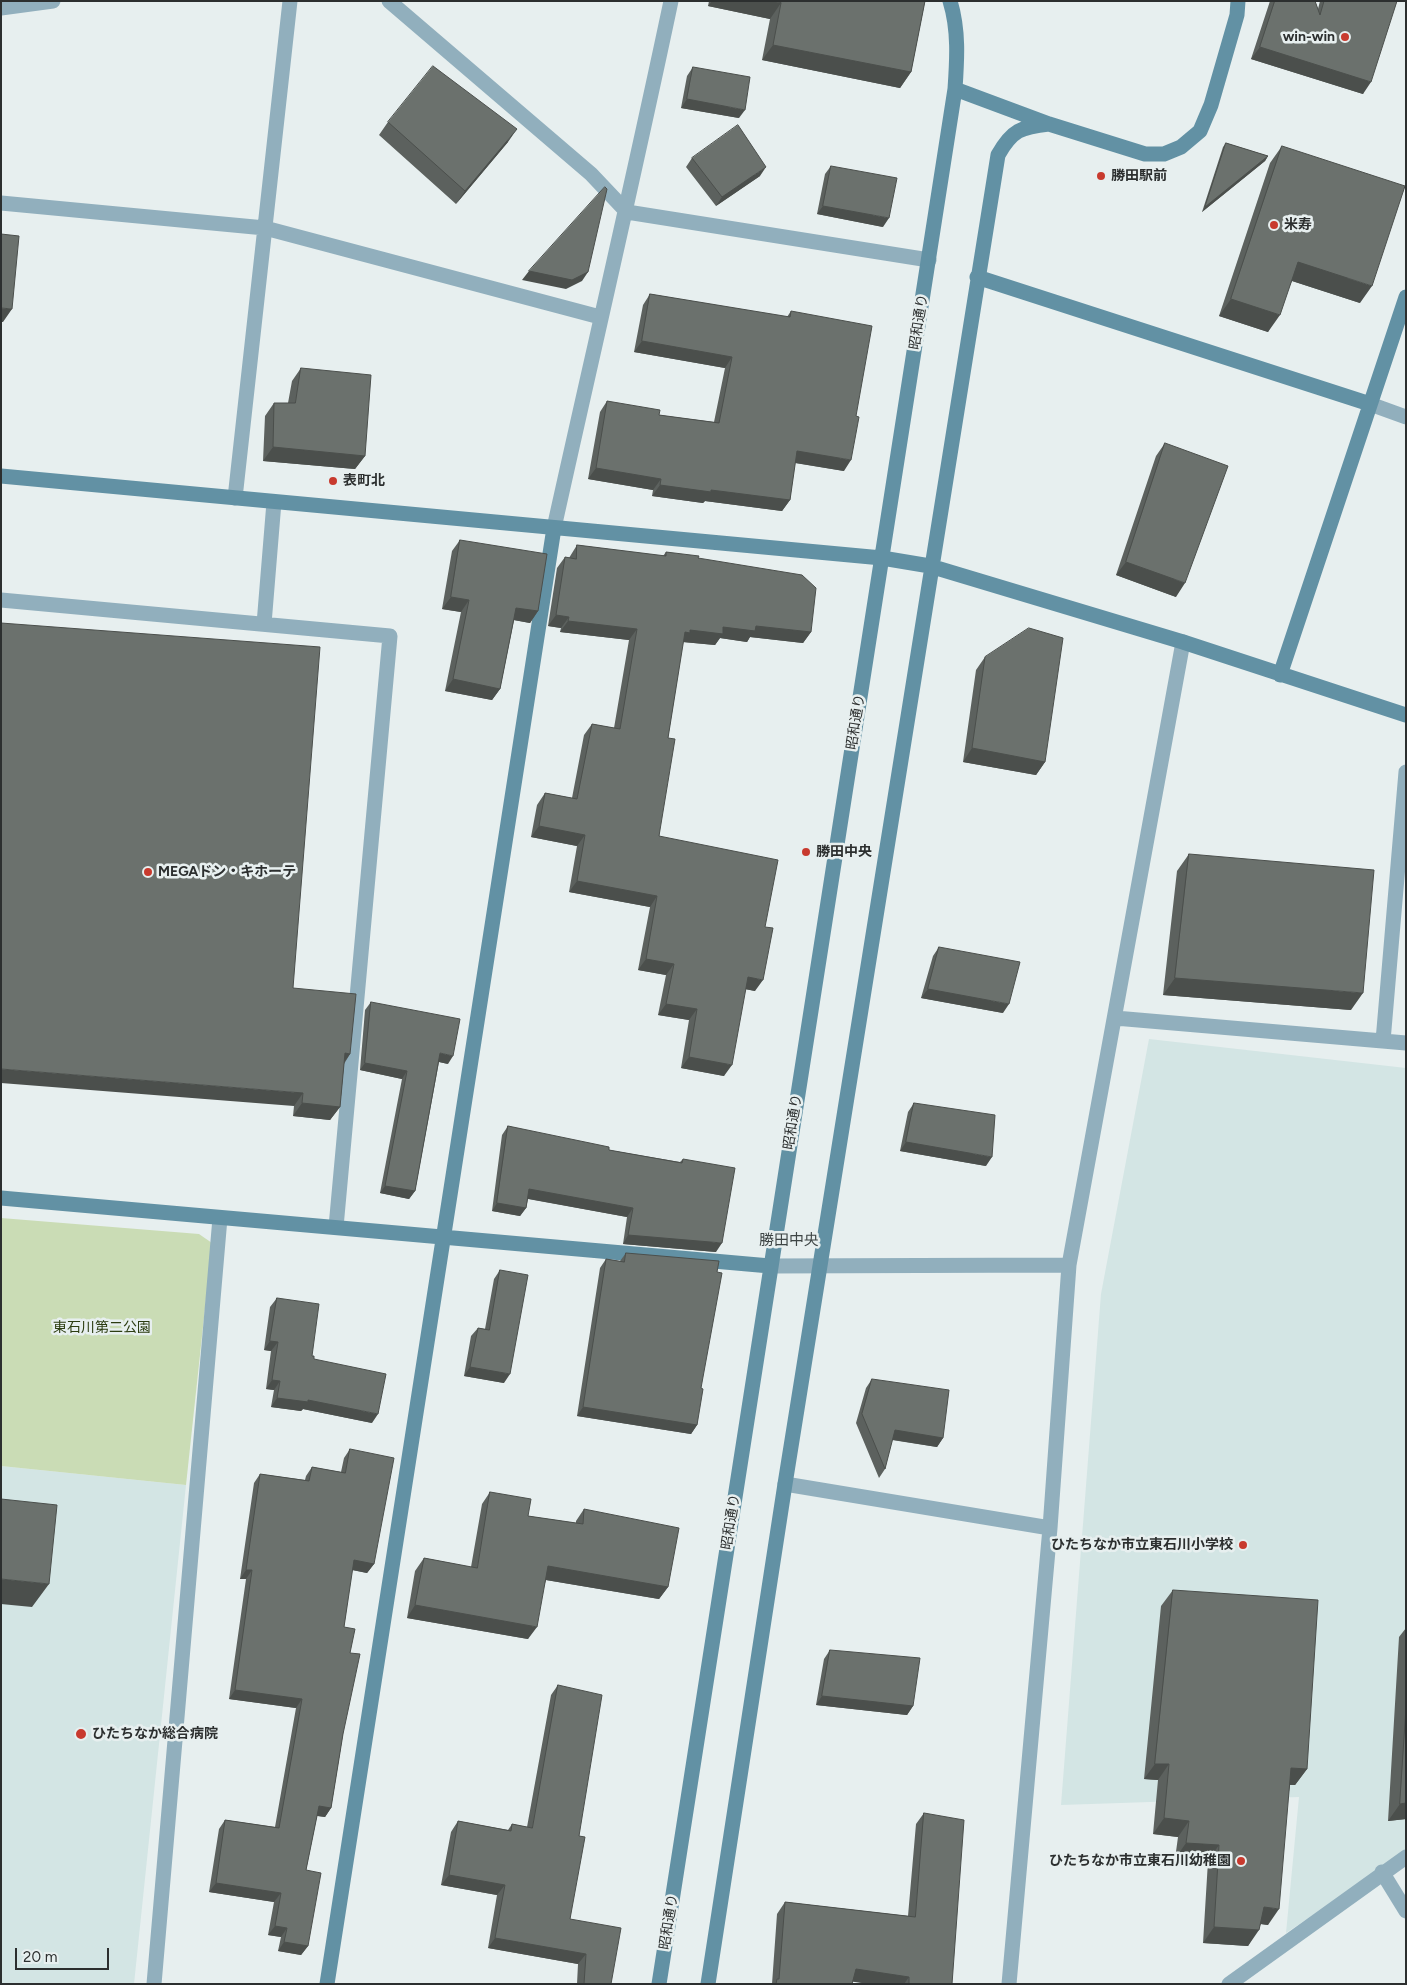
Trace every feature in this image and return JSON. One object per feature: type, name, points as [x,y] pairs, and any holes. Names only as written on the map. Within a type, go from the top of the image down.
[{"type":"street","points":[[1,8],[53,1]]},
{"type":"street","points":[[235,498],[290,1]]},
{"type":"street","points":[[389,1],[590,174],[626,212],[929,260]]},
{"type":"street","points":[[327,1984],[554,528],[600,317],[626,212],[671,1]]},
{"type":"street","name":"昭和通り","points":[[659,1984],[955,89],[958,58],[956,32],[950,1]]},
{"type":"street","points":[[955,89],[1049,124],[1145,154],[1164,154],[1181,148],[1200,131],[1211,106],[1237,15],[1238,1]]},
{"type":"street","points":[[708,1984],[930,566],[998,155],[1007,140],[1019,129],[1049,124]]},
{"type":"street","points":[[1,203],[265,228],[600,317]]},
{"type":"street","points":[[977,277],[1406,417]]},
{"type":"street","points":[[1280,675],[1406,297]]},
{"type":"street","points":[[1,476],[882,558],[930,566],[1183,642],[1406,715]]},
{"type":"street","points":[[264,624],[274,502]]},
{"type":"street","points":[[1,600],[390,636],[336,1227]]},
{"type":"street","points":[[1010,1984],[1050,1528],[1070,1265],[1183,642]]},
{"type":"street","points":[[1383,1042],[1406,772]]},
{"type":"street","points":[[1115,1018],[1406,1043]]},
{"type":"street","points":[[1,1198],[770,1266],[1070,1265]]},
{"type":"street","points":[[154,1984],[220,1218]]},
{"type":"street","points":[[785,1484],[1050,1528]]},
{"type":"street","points":[[1229,1984],[1382,1872],[1406,1857]]},
{"type":"street","points":[[1382,1872],[1406,1911]]},
{"type":"shaded area","name":"ひたちなか市立東石川小学校","points":[[1149,1039],[1406,1068],[1406,1853],[1286,1933],[1299,1797],[1061,1805],[1101,1294]]},
{"type":"shaded area","name":"ひたちなか総合病院","points":[[1,1466],[186,1485],[134,1984],[1,1984]]},
{"type":"green space","name":"東石川第二公園","points":[[1,1218],[199,1234],[212,1243],[186,1485],[1,1466]]},
{"type":"building","points":[[771,1],[925,1],[911,72],[773,45],[781,3]]},
{"type":"building","name":"win-win","points":[[1275,1],[1315,1],[1320,15],[1324,1],[1397,1],[1371,82],[1260,47]]},
{"type":"building","points":[[433,66],[517,129],[465,191],[388,122]]},
{"type":"building","points":[[693,67],[750,77],[745,110],[687,99]]},
{"type":"building","points":[[738,125],[766,167],[722,197],[692,158]]},
{"type":"building","points":[[1226,143],[1268,156],[1205,207]]},
{"type":"building","points":[[1282,146],[1405,186],[1372,286],[1298,262],[1280,315],[1231,299]]},
{"type":"building","points":[[831,166],[897,178],[889,218],[823,206]]},
{"type":"building","points":[[605,187],[607,189],[588,272],[572,280],[529,271]]},
{"type":"building","points":[[1,234],[19,236],[12,309],[1,308]]},
{"type":"building","points":[[650,294],[790,317],[791,311],[872,326],[856,416],[859,417],[851,460],[797,451],[790,500],[660,485],[661,479],[596,468],[607,401],[660,410],[659,415],[719,423],[732,357],[642,341]]},
{"type":"building","points":[[301,368],[371,375],[365,456],[273,447],[274,403],[295,403]]},
{"type":"building","points":[[1165,443],[1228,466],[1185,583],[1126,562]]},
{"type":"building","points":[[460,540],[547,554],[538,611],[516,608],[500,689],[453,679],[469,600],[451,597]]},
{"type":"building","points":[[577,545],[666,556],[666,552],[699,556],[698,558],[802,575],[816,588],[811,632],[756,626],[755,631],[723,627],[723,634],[690,630],[690,633],[685,632],[668,738],[675,739],[659,836],[778,860],[765,927],[773,928],[763,980],[748,977],[732,1065],[689,1057],[697,1009],[666,1004],[674,964],[646,959],[657,896],[577,881],[585,835],[539,826],[545,793],[577,799],[592,724],[620,729],[637,629],[568,621],[569,617],[556,615],[565,557],[576,559]]},
{"type":"building","name":"MEGAドン・キホーテ","points":[[1,623],[320,647],[293,988],[356,994],[350,1054],[345,1053],[340,1107],[302,1103],[303,1093],[1,1069]]},
{"type":"building","points":[[1029,628],[1063,638],[1045,762],[972,748],[985,657]]},
{"type":"building","points":[[1189,854],[1374,870],[1363,993],[1175,978]]},
{"type":"building","points":[[939,947],[1020,962],[1009,1004],[928,989]]},
{"type":"building","points":[[371,1002],[460,1019],[453,1056],[440,1053],[415,1191],[385,1186],[407,1071],[365,1063]]},
{"type":"building","points":[[914,1103],[995,1115],[992,1157],[906,1142]]},
{"type":"building","points":[[508,1126],[609,1147],[609,1150],[682,1163],[683,1159],[735,1168],[722,1243],[628,1235],[633,1208],[529,1189],[526,1208],[497,1203]]},
{"type":"building","points":[[626,1253],[719,1261],[717,1272],[722,1273],[701,1388],[703,1389],[697,1425],[583,1407],[606,1259],[624,1262]]},
{"type":"building","points":[[500,1270],[528,1275],[510,1374],[470,1367],[478,1328],[489,1330]]},
{"type":"building","points":[[277,1298],[319,1304],[312,1356],[314,1356],[314,1359],[386,1374],[378,1414],[308,1400],[308,1402],[277,1398],[280,1381],[272,1380],[278,1342],[270,1341]]},
{"type":"building","points":[[872,1379],[949,1390],[943,1438],[895,1430],[885,1469],[862,1414]]},
{"type":"building","points":[[350,1449],[394,1458],[374,1564],[354,1560],[344,1627],[355,1629],[350,1653],[360,1654],[343,1734],[331,1808],[319,1806],[306,1870],[321,1873],[308,1946],[284,1942],[287,1928],[275,1926],[281,1893],[216,1883],[225,1820],[279,1828],[302,1699],[235,1690],[252,1570],[246,1570],[260,1474],[309,1481],[312,1467],[345,1473]]},
{"type":"building","points":[[490,1492],[531,1499],[528,1516],[583,1524],[584,1509],[679,1528],[668,1587],[548,1566],[537,1627],[415,1605],[424,1558],[477,1568]]},
{"type":"building","points":[[1,1499],[57,1505],[49,1584],[1,1579]]},
{"type":"building","points":[[1173,1590],[1318,1600],[1307,1769],[1291,1768],[1279,1909],[1264,1907],[1259,1930],[1214,1927],[1219,1845],[1186,1843],[1189,1821],[1164,1818],[1169,1764],[1155,1764]]},
{"type":"building","points":[[830,1650],[920,1658],[913,1706],[822,1696]]},
{"type":"building","points":[[558,1685],[602,1695],[579,1836],[585,1837],[570,1919],[621,1928],[611,1984],[584,1984],[586,1954],[495,1938],[505,1885],[449,1875],[458,1821],[511,1831],[512,1824],[532,1828]]},
{"type":"building","points":[[1406,1708],[1406,1803],[1400,1804]]},
{"type":"building","points":[[924,1813],[964,1820],[952,1984],[909,1984],[909,1977],[856,1969],[852,1984],[776,1984],[777,1979],[779,1979],[785,1902],[915,1917]]},
{"type":"place","name":"win-win","points":[[1345,37]]},
{"type":"place","name":"勝田駅前","points":[[1101,176]]},
{"type":"place","name":"米寿","points":[[1274,225]]},
{"type":"place","name":"表町北","points":[[333,481]]},
{"type":"place","name":"勝田中央","points":[[806,852]]},
{"type":"place","name":"MEGAドン・キホーテ","points":[[148,872]]},
{"type":"place","name":"ひたちなか市立東石川小学校","points":[[1243,1545]]},
{"type":"place","name":"ひたちなか総合病院","points":[[81,1734]]},
{"type":"place","name":"ひたちなか市立東石川幼稚園","points":[[1241,1861]]},
{"type":"district","name":"勝田中央","points":[[789,1241]]}]
